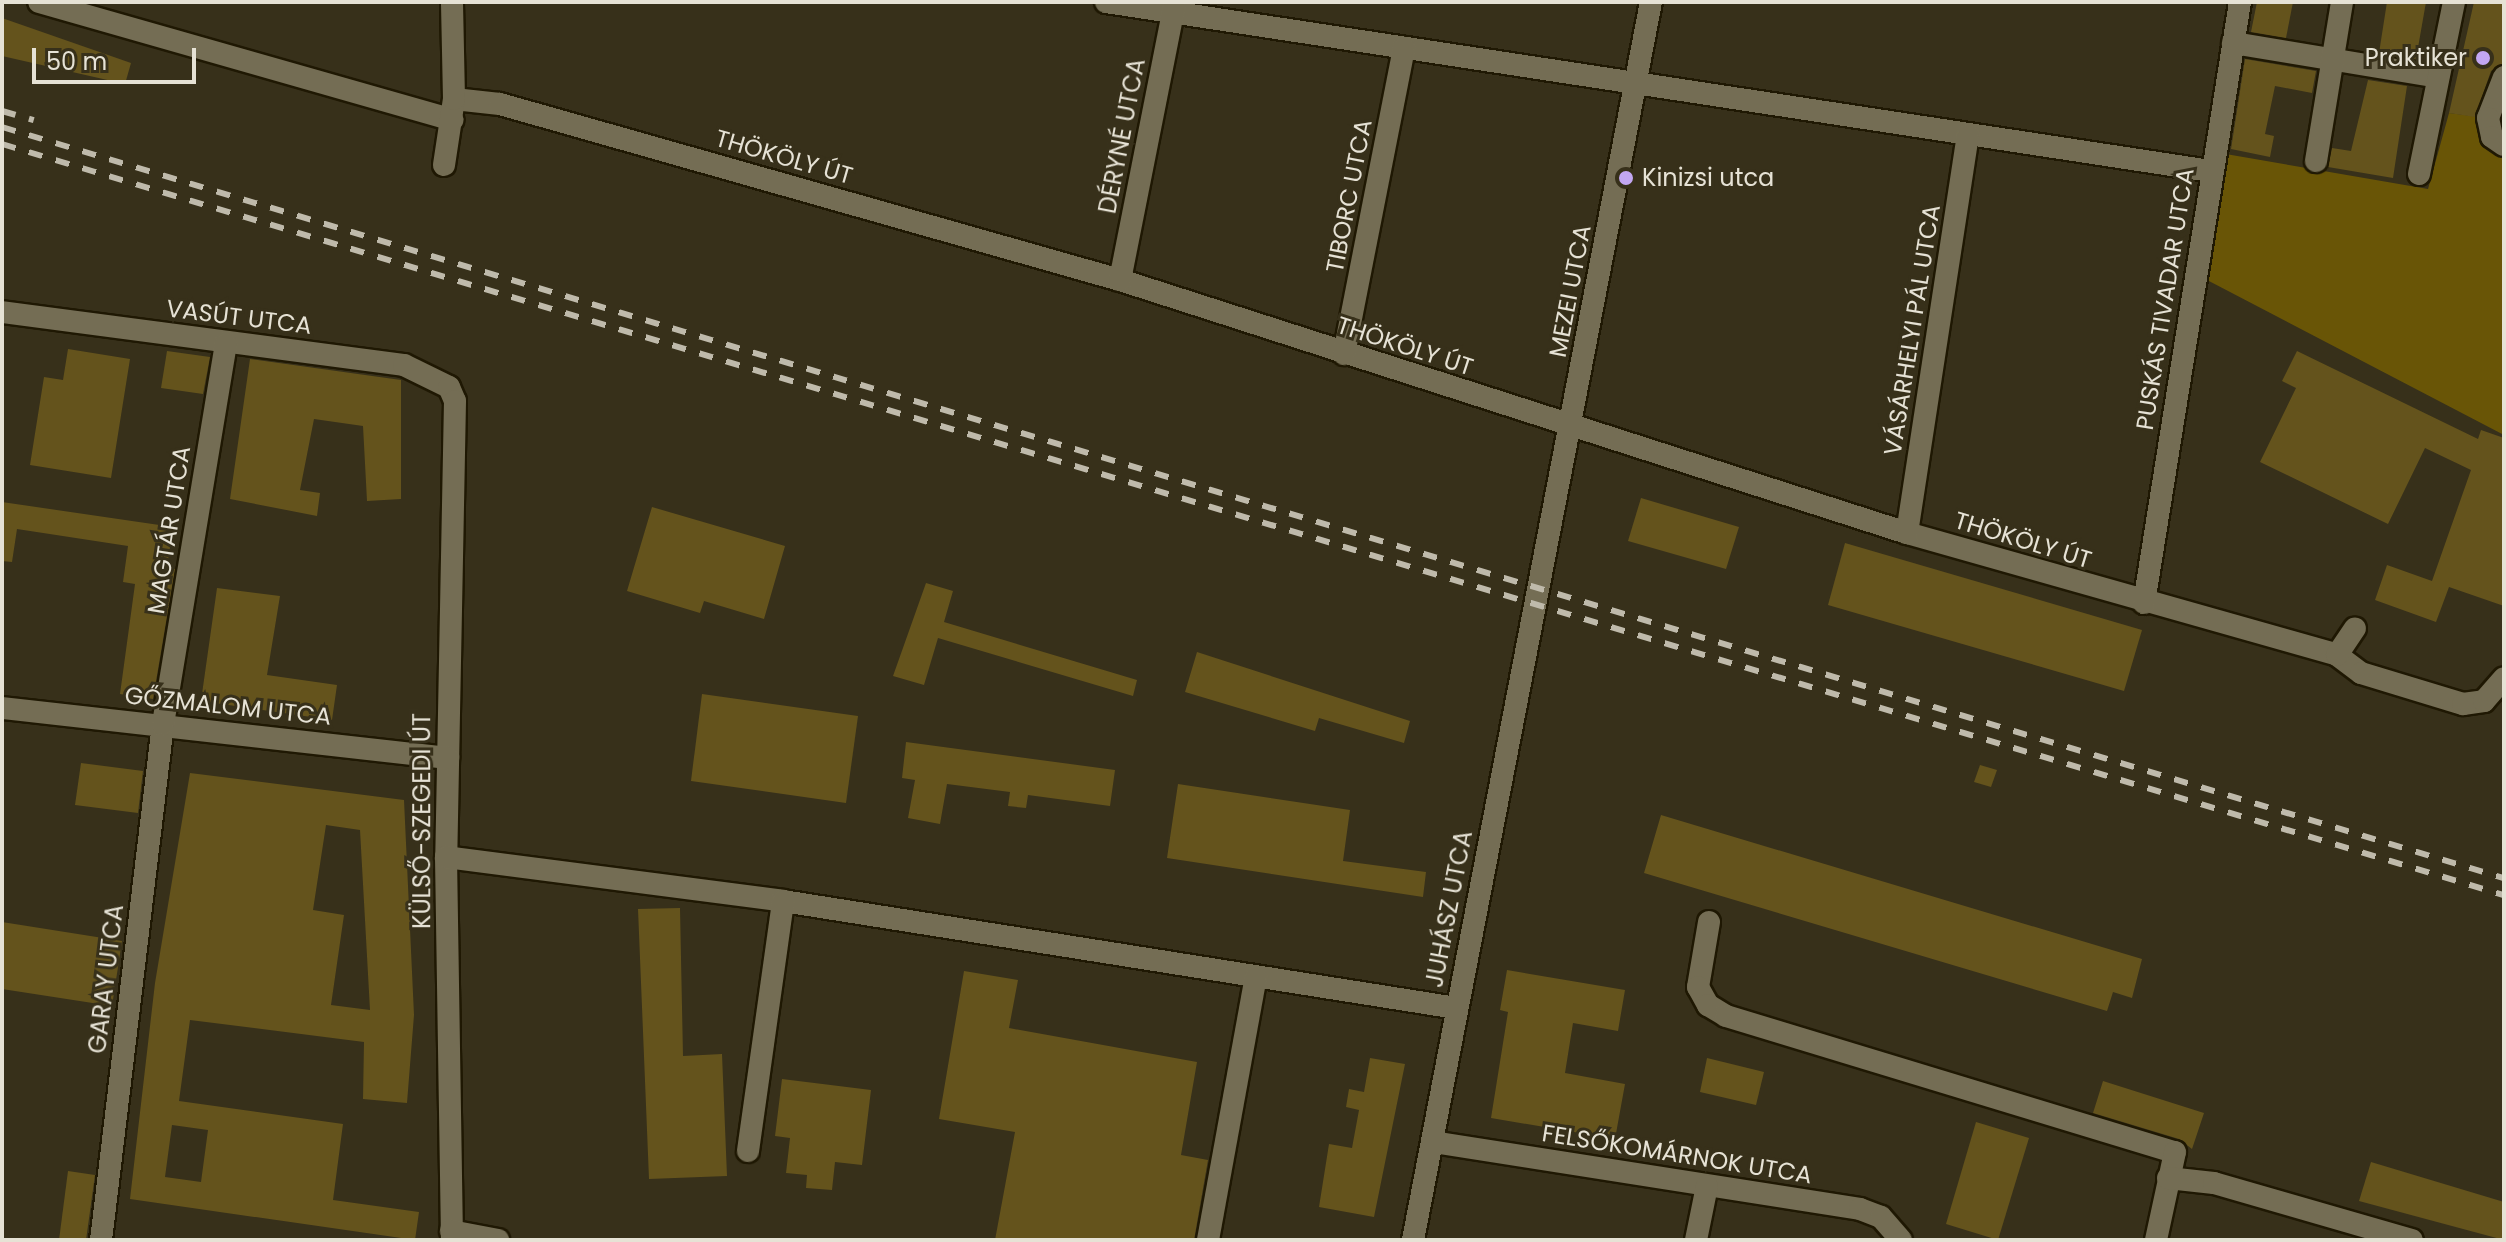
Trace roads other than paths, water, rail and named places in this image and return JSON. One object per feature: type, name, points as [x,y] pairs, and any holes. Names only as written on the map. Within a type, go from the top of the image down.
[{"type":"street","points":[[39,2],[453,110]]},
{"type":"street","points":[[444,165],[453,110],[452,2]]},
{"type":"street","points":[[1106,2],[1174,7],[1635,86],[2211,171]]},
{"type":"street","name":"MEZEI UTCA","points":[[1540,589],[1651,2]]},
{"type":"street","name":"PUSKÁS TIVADAR UTCA","points":[[2144,603],[2240,2]]},
{"type":"street","points":[[2316,161],[2342,2]]},
{"type":"street","points":[[2419,174],[2454,2]]},
{"type":"street","name":"DÉRYNÉ UTCA","points":[[1120,280],[1174,7]]},
{"type":"street","points":[[2233,43],[2438,77]]},
{"type":"street","name":"TIBORC UTCA","points":[[1344,354],[1404,48]]},
{"type":"street","points":[[2504,77],[2488,118],[2492,137],[2504,145]]},
{"type":"street","name":"THÖKÖLY ÚT","points":[[453,110],[527,112],[1120,280],[1907,533],[2144,603],[2337,655],[2361,673],[2463,704],[2484,701],[2504,678]]},
{"type":"street","name":"VÁSÁRHELYI PÁL UTCA","points":[[1907,533],[1968,135]]},
{"type":"street","name":"VASÚT UTCA","points":[[2,312],[420,368],[449,387],[455,401]]},
{"type":"street","name":"MAGTÁR UTCA","points":[[163,724],[226,344]]},
{"type":"street","name":"KÜLSŐ-SZEGEDI ÚT","points":[[452,1236],[446,857],[455,401]]},
{"type":"street","name":"JUHÁSZ UTCA","points":[[1413,1240],[1540,589]]},
{"type":"street","points":[[2337,655],[2355,628]]},
{"type":"street","name":"GŐZMALOM UTCA","points":[[2,708],[448,758]]},
{"type":"street","name":"GARAY UTCA","points":[[101,1240],[163,724]]},
{"type":"street","points":[[446,857],[783,901],[1456,1008]]},
{"type":"street","points":[[748,1151],[783,901]]},
{"type":"street","points":[[1709,922],[1698,987],[1708,1005],[1726,1016],[2175,1152],[2156,1240]]},
{"type":"street","points":[[1208,1240],[1256,977]]},
{"type":"street","name":"FELSŐKOMÁRNOK UTCA","points":[[1433,1142],[1860,1209],[1881,1217],[1901,1240]]},
{"type":"street","points":[[2168,1178],[2214,1183],[2412,1240]]},
{"type":"street","points":[[1696,1240],[1707,1186]]},
{"type":"street","points":[[452,1236],[498,1240]]},
{"type":"railway","points":[[2,111],[34,120]]},
{"type":"railway","points":[[2,127],[2504,878]]},
{"type":"railway","points":[[2,144],[2504,895]]},
{"type":"place","name":"Praktiker","points":[[2483,58]]},
{"type":"place","name":"Kinizsi utca","points":[[1626,178]]}]
